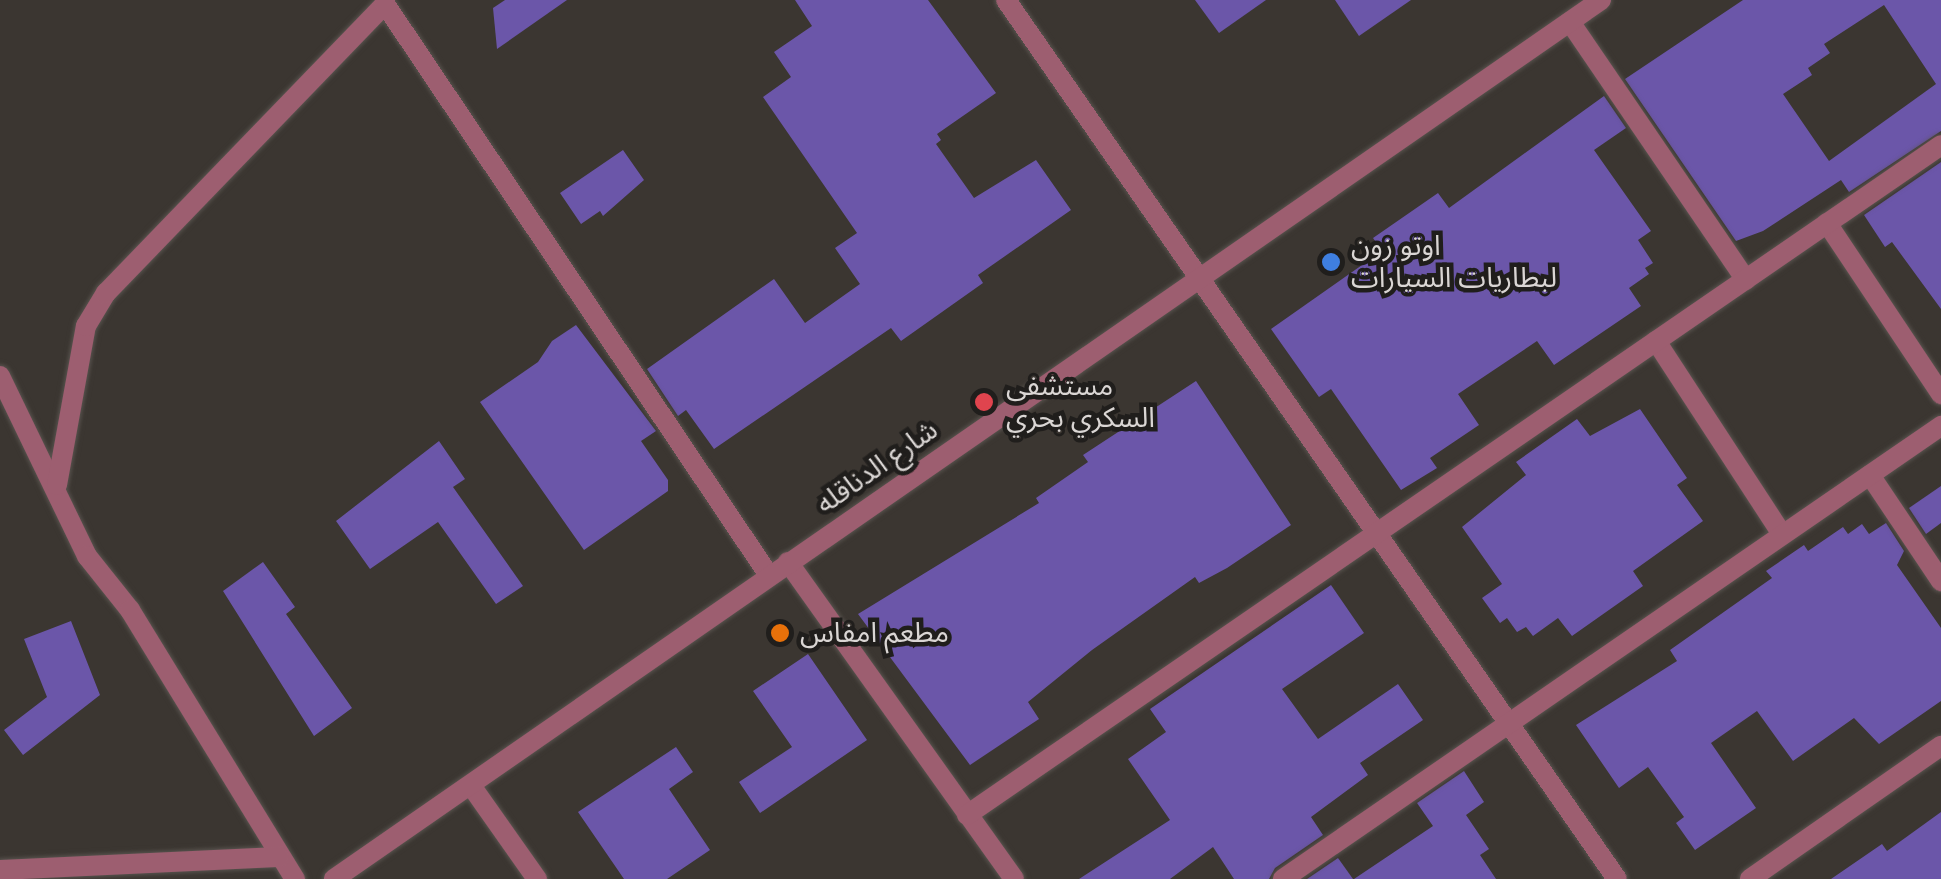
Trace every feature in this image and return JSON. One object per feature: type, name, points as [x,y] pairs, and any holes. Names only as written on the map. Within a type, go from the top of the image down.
[{"type":"street","points":[[1006,0],[1506,726],[1617,879]]},
{"type":"street","name":"شارع الدناقله","points":[[334,879],[472,787],[768,574],[1601,0]]},
{"type":"street","points":[[58,485],[86,326],[106,293],[387,2],[768,574]]},
{"type":"street","points":[[1570,22],[1746,280]]},
{"type":"street","points":[[967,815],[1941,145]]},
{"type":"street","points":[[1827,223],[1941,394]]},
{"type":"street","points":[[1656,341],[1782,534]]},
{"type":"street","points":[[0,376],[58,485],[87,556],[130,610],[295,879]]},
{"type":"street","points":[[1284,879],[1941,426]]},
{"type":"street","points":[[1870,475],[1941,581]]},
{"type":"street","points":[[788,562],[1014,879]]},
{"type":"street","points":[[1750,879],[1941,746]]},
{"type":"street","points":[[472,787],[537,879]]},
{"type":"street","points":[[0,870],[279,857]]},
{"type":"building","points":[[505,0],[567,0],[497,49],[493,8]]},
{"type":"building","points":[[795,0],[928,0],[996,93],[937,134],[941,140],[936,144],[974,198],[1036,160],[1071,210],[978,275],[983,283],[901,341],[891,328],[714,449],[686,410],[678,416],[647,369],[774,279],[805,323],[860,284],[835,248],[857,233],[763,97],[791,77],[774,52],[812,26]]},
{"type":"building","points":[[1195,0],[1266,0],[1219,33]]},
{"type":"building","points":[[1335,0],[1411,0],[1359,36]]},
{"type":"building","points":[[1743,0],[1941,0],[1941,131],[1849,192],[1841,180],[1763,231],[1736,241],[1625,79]],"holes":[[[1884,5],[1936,84],[1829,161],[1783,94],[1812,75],[1808,68],[1830,53],[1824,44]]]},
{"type":"building","points":[[1604,96],[1626,128],[1594,150],[1651,231],[1638,240],[1653,263],[1645,268],[1649,274],[1629,288],[1641,306],[1554,365],[1537,341],[1458,394],[1479,425],[1430,458],[1437,468],[1401,490],[1331,389],[1319,397],[1271,329],[1382,251],[1373,238],[1438,193],[1449,208]]},
{"type":"building","points":[[623,150],[644,180],[603,216],[600,211],[581,224],[560,193]]},
{"type":"building","points":[[1941,162],[1941,309],[1892,242],[1885,247],[1864,215]]},
{"type":"building","points":[[576,325],[656,431],[641,441],[668,480],[668,491],[584,550],[480,402],[538,362],[552,341]]},
{"type":"building","points":[[1196,381],[1291,525],[1227,568],[1199,583],[1195,577],[1092,650],[1028,702],[1039,719],[970,765],[858,614],[1039,503],[1036,498],[1088,462],[1083,455]]},
{"type":"building","points":[[1640,409],[1687,478],[1677,485],[1703,521],[1633,571],[1643,586],[1572,636],[1558,618],[1533,636],[1526,627],[1517,632],[1507,618],[1500,623],[1482,598],[1502,584],[1462,527],[1526,475],[1516,462],[1577,419],[1590,436]]},
{"type":"building","points":[[439,441],[465,479],[453,487],[523,586],[496,604],[438,522],[370,569],[336,521]]},
{"type":"building","points":[[1941,486],[1941,523],[1926,534],[1909,508]]},
{"type":"building","points":[[1886,523],[1904,551],[1897,565],[1941,628],[1941,701],[1879,744],[1854,718],[1793,761],[1757,711],[1711,743],[1756,808],[1695,850],[1676,823],[1684,817],[1648,767],[1619,788],[1576,725],[1677,661],[1670,650],[1772,578],[1766,571],[1804,545],[1808,551],[1843,527],[1848,534],[1862,524],[1869,534]]},
{"type":"building","points":[[263,562],[295,607],[286,614],[352,708],[314,736],[223,591]]},
{"type":"building","points":[[1331,585],[1364,633],[1282,689],[1318,739],[1398,684],[1423,720],[1360,763],[1368,775],[1311,817],[1323,835],[1275,868],[1269,879],[1234,879],[1213,847],[1170,879],[1079,879],[1170,820],[1128,759],[1166,732],[1150,709]]},
{"type":"building","points":[[71,621],[100,695],[23,755],[4,730],[47,697],[24,639]]},
{"type":"building","points":[[808,654],[867,740],[760,813],[739,782],[792,747],[753,691]]},
{"type":"building","points":[[676,747],[693,772],[669,789],[710,850],[667,879],[624,879],[578,812]]},
{"type":"building","points":[[1464,771],[1484,802],[1466,815],[1489,849],[1480,855],[1496,879],[1354,879],[1433,826],[1417,803]]},
{"type":"building","points":[[1941,812],[1941,879],[1831,879],[1882,844],[1887,851]]},
{"type":"building","points":[[1338,858],[1353,879],[1307,879]]},
{"type":"place","name":"اوتو زون لبطاريات السيارات","points":[[1331,262]]},
{"type":"place","name":"مستشفى السكري بحري","points":[[984,402]]},
{"type":"place","name":"مطعم امفاس","points":[[780,633]]}]
